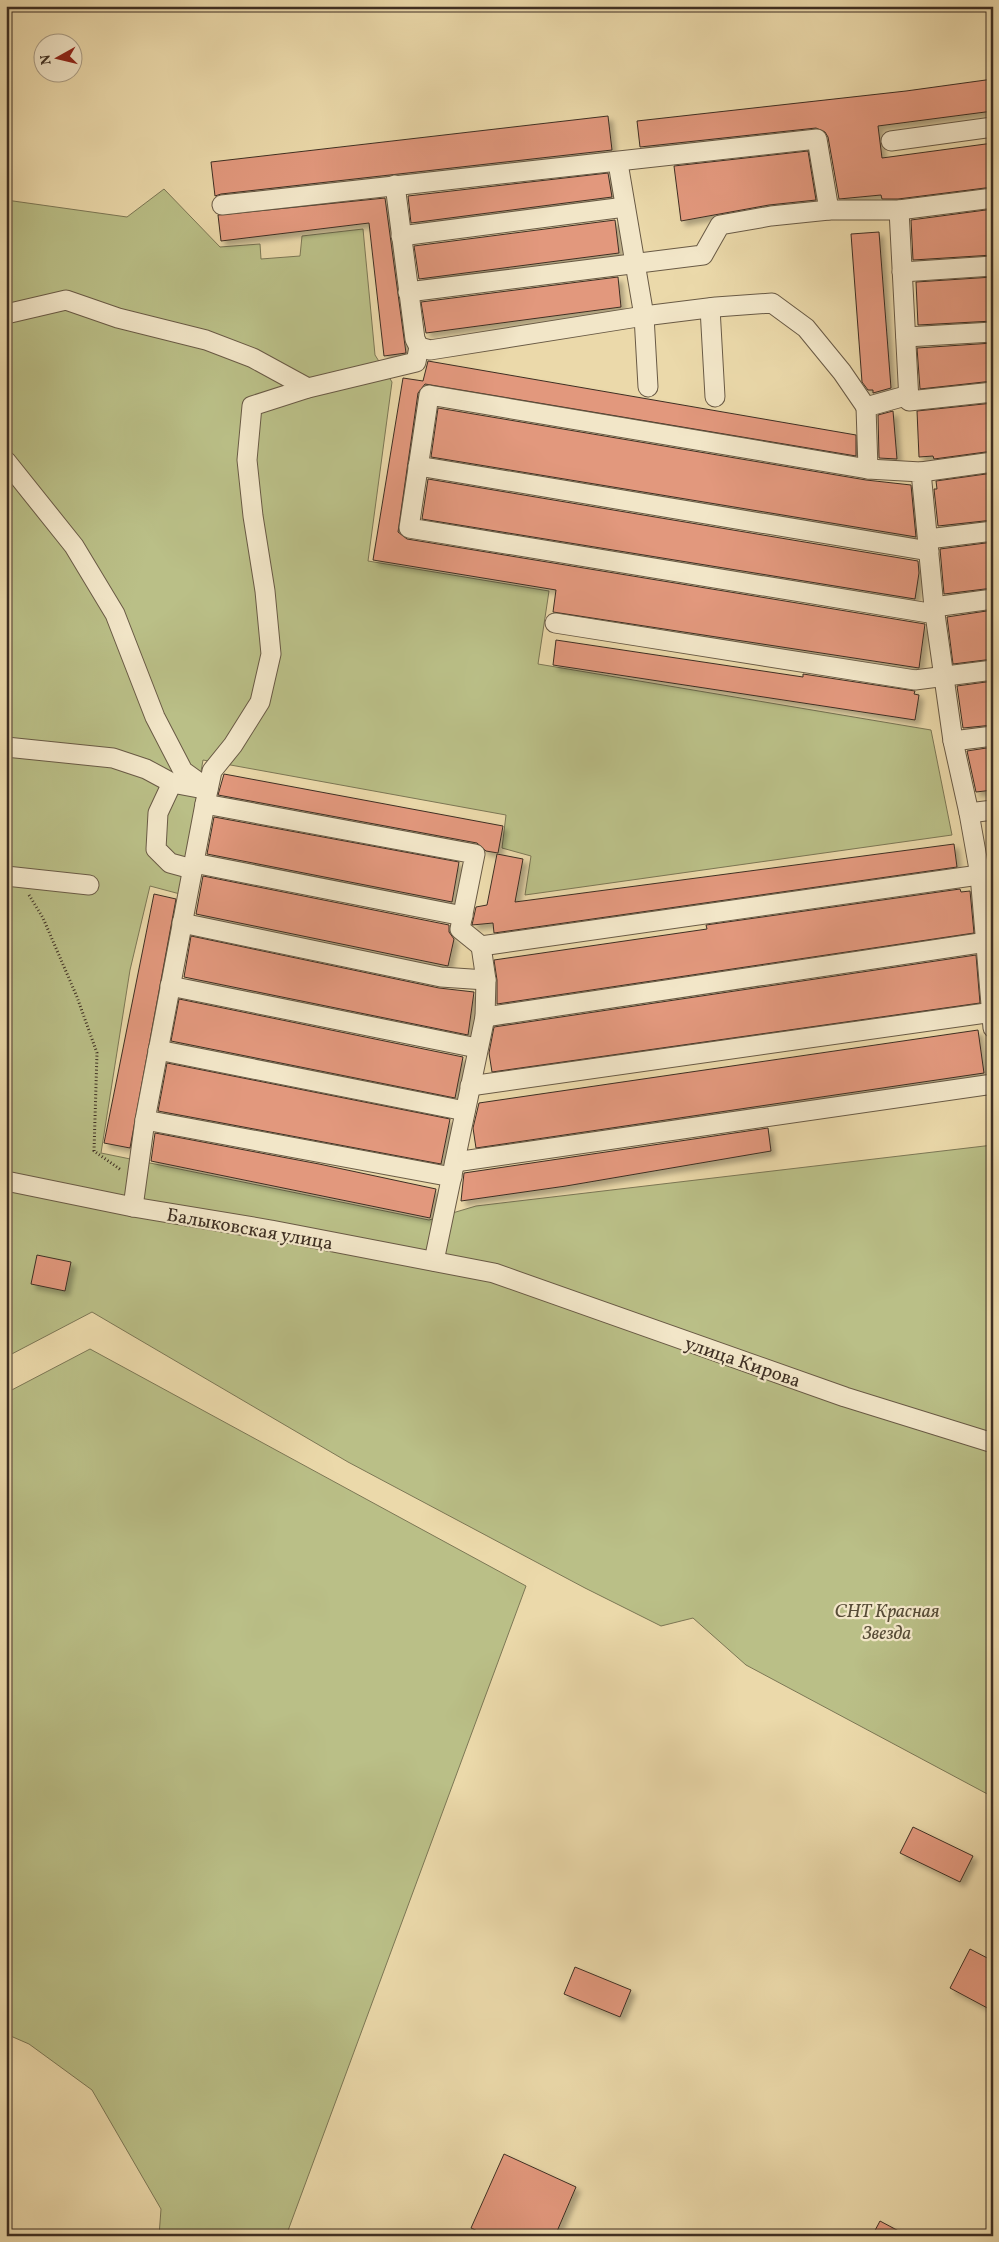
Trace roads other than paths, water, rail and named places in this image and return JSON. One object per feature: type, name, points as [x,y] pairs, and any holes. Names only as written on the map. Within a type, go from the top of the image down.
[{"type":"street","points":[[891,140],[993,126]]},
{"type":"street","points":[[222,205],[817,139],[829,210]]},
{"type":"street","points":[[618,162],[644,316],[648,388]]},
{"type":"street","points":[[395,185],[415,339],[420,347],[430,350],[644,316],[772,303],[806,328],[842,372],[866,407],[868,469]]},
{"type":"street","points":[[408,292],[703,256],[720,225],[771,216],[829,210],[899,210],[993,198]]},
{"type":"street","points":[[401,236],[625,207]]},
{"type":"street","points":[[899,210],[909,401],[993,392]]},
{"type":"street","points":[[902,272],[993,266]]},
{"type":"street","points":[[6,314],[66,300],[118,318],[214,343],[254,358],[308,388]]},
{"type":"street","points":[[710,308],[715,397]]},
{"type":"street","points":[[906,337],[993,332]]},
{"type":"street","points":[[133,1207],[145,1120],[212,771],[233,745],[260,702],[270,654],[265,591],[253,516],[247,460],[252,406],[308,388],[416,362],[420,347]]},
{"type":"street","points":[[993,462],[921,472],[868,469],[429,395],[409,528],[935,611],[993,599]]},
{"type":"street","points":[[866,407],[908,395]]},
{"type":"street","points":[[6,461],[74,546],[116,614],[155,717],[183,771],[206,796]]},
{"type":"street","points":[[418,466],[928,545],[993,530]]},
{"type":"street","points":[[470,1086],[992,1017],[986,874],[969,813],[953,741],[935,611],[921,472]]},
{"type":"street","points":[[6,485],[27,486]]},
{"type":"street","points":[[555,623],[915,680],[993,670]]},
{"type":"street","points":[[953,741],[993,736]]},
{"type":"street","points":[[6,747],[113,758],[146,769],[172,783],[206,796],[475,854],[460,929],[481,946],[486,980],[484,1017],[434,1262]]},
{"type":"street","points":[[172,783],[158,813],[156,849],[170,864],[193,866],[462,916]]},
{"type":"street","points":[[969,813],[993,810]]},
{"type":"street","points":[[481,946],[986,874]]},
{"type":"street","points":[[9,876],[89,885]]},
{"type":"street","points":[[182,923],[441,977],[486,980]]},
{"type":"street","points":[[484,1017],[989,942]]},
{"type":"street","points":[[170,986],[477,1048]]},
{"type":"street","points":[[158,1050],[465,1111]]},
{"type":"street","points":[[145,1120],[454,1169],[993,1084]]},
{"type":"street","name":"Балыковская улица","points":[[6,1181],[133,1207],[494,1273]]},
{"type":"street","name":"улица Кирова","points":[[494,1273],[845,1397],[993,1443]]},
{"type":"park label","name":"СНТ Красная Звезда","points":[[887,1621]]}]
